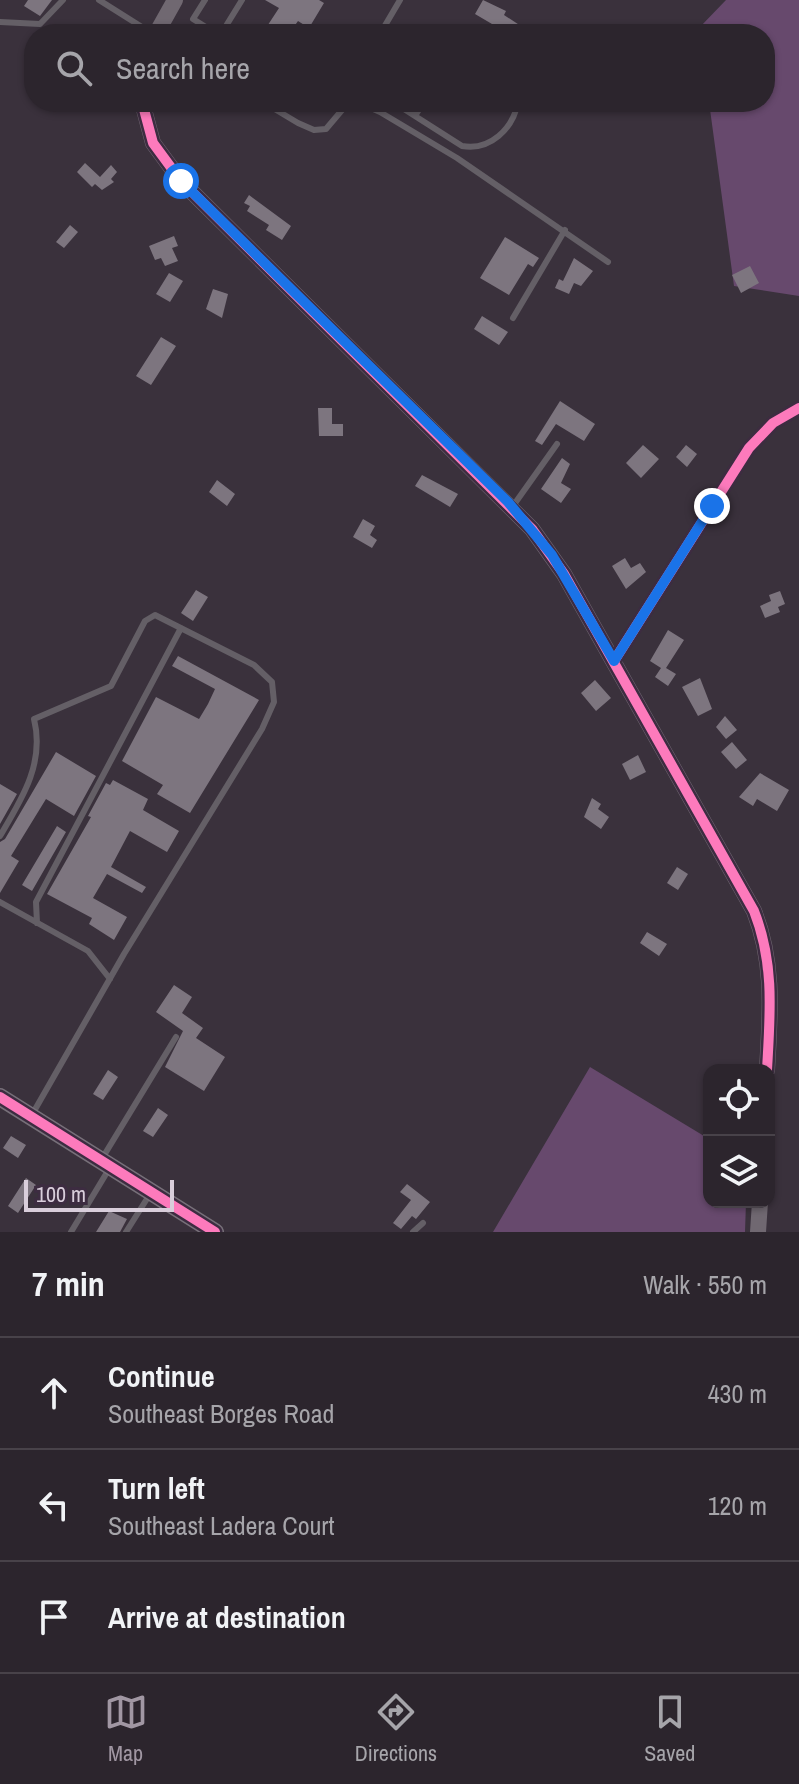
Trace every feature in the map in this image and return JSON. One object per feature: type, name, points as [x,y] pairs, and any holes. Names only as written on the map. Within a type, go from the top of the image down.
[{"type":"main road","points":[[0,1097],[215,1232]]},
{"type":"street","points":[[161,24],[175,0]]},
{"type":"street","points":[[145,112],[153,143],[181,181],[512,507],[552,555],[754,911],[765,939],[771,996],[767,1064]]},
{"type":"street","points":[[614,661],[749,448],[773,423],[799,408]]},
{"type":"street","points":[[758,1232],[760,1208]]},
{"type":"lane","points":[[0,22],[40,24],[63,0]]},
{"type":"lane","points":[[99,0],[139,24]]},
{"type":"lane","points":[[202,24],[193,19],[205,0]]},
{"type":"lane","points":[[226,24],[242,0]]},
{"type":"lane","points":[[386,24],[400,0]]},
{"type":"lane","points":[[281,112],[314,130],[326,129],[340,112]]},
{"type":"lane","points":[[380,112],[565,230],[608,262]]},
{"type":"lane","points":[[409,112],[462,146],[483,147],[507,123],[513,112]]},
{"type":"lane","points":[[415,116],[418,112]]},
{"type":"lane","points":[[513,318],[565,230]]},
{"type":"lane","points":[[512,507],[557,444]]},
{"type":"lane","points":[[0,836],[24,796],[36,759],[39,740],[34,719],[111,686],[145,621],[155,615],[254,665],[272,682],[274,702],[262,729],[31,1116]]},
{"type":"lane","points":[[37,923],[36,902],[181,628]]},
{"type":"lane","points":[[0,902],[88,951],[110,979]]},
{"type":"lane","points":[[71,1232],[176,1037]]},
{"type":"lane","points":[[126,1232],[151,1192]]},
{"type":"lane","points":[[413,1232],[423,1223]]},
{"type":"shaded area","points":[[726,0],[799,0],[799,296],[734,286],[710,112],[775,112],[775,24],[703,24]]},
{"type":"shaded area","points":[[590,1067],[703,1135],[703,1208],[746,1208],[745,1232],[493,1232]]},
{"type":"building","points":[[28,0],[52,0],[40,16],[24,6]]},
{"type":"building","points":[[265,0],[319,0],[324,3],[311,24],[298,21],[296,24],[269,24],[279,8]]},
{"type":"building","points":[[483,0],[506,11],[504,15],[518,24],[492,24],[475,14]]},
{"type":"building","points":[[85,163],[100,177],[111,165],[117,172],[111,179],[114,182],[102,190],[95,184],[92,187],[77,172]]},
{"type":"building","points":[[249,195],[291,226],[282,240],[266,230],[269,225],[247,211],[250,206],[244,203]]},
{"type":"building","points":[[70,225],[78,232],[64,248],[56,242]]},
{"type":"building","points":[[174,236],[178,246],[172,248],[178,261],[165,266],[161,258],[155,260],[149,246]]},
{"type":"building","points":[[505,237],[539,258],[533,267],[528,264],[509,295],[480,278]]},
{"type":"building","points":[[574,258],[593,271],[581,286],[574,283],[569,294],[555,288],[559,279],[563,281]]},
{"type":"building","points":[[750,266],[759,283],[741,293],[732,275]]},
{"type":"building","points":[[169,273],[183,281],[170,302],[156,294]]},
{"type":"building","points":[[213,289],[228,294],[222,318],[206,309]]},
{"type":"building","points":[[482,316],[508,332],[499,345],[474,329]]},
{"type":"building","points":[[161,337],[176,346],[151,385],[136,376]]},
{"type":"building","points":[[560,401],[595,424],[584,441],[556,424],[542,445],[535,441]]},
{"type":"building","points":[[318,408],[332,408],[332,424],[343,424],[343,436],[319,436]]},
{"type":"building","points":[[643,445],[659,459],[641,478],[626,463]]},
{"type":"building","points":[[686,445],[697,454],[687,467],[676,457]]},
{"type":"building","points":[[562,458],[570,464],[561,483],[571,489],[561,503],[541,489]]},
{"type":"building","points":[[422,475],[458,494],[450,507],[415,486]]},
{"type":"building","points":[[217,480],[235,494],[227,506],[209,492]]},
{"type":"building","points":[[363,519],[375,526],[370,535],[377,540],[372,548],[353,537]]},
{"type":"building","points":[[625,558],[631,568],[640,563],[646,572],[626,589],[612,566]]},
{"type":"building","points":[[196,590],[208,597],[193,621],[181,613]]},
{"type":"building","points":[[780,591],[785,604],[778,607],[780,612],[765,618],[760,606],[771,601],[769,595]]},
{"type":"building","points":[[668,630],[684,640],[666,668],[676,674],[668,686],[655,677],[661,668],[650,661]]},
{"type":"building","points":[[178,656],[259,700],[190,813],[157,794],[163,785],[122,761],[156,697],[199,719],[208,704],[215,689],[172,666]]},
{"type":"building","points":[[700,678],[712,709],[698,716],[682,687]]},
{"type":"building","points":[[595,680],[611,698],[596,711],[581,693]]},
{"type":"building","points":[[725,716],[737,730],[726,739],[716,727]]},
{"type":"building","points":[[732,742],[747,760],[736,769],[721,752]]},
{"type":"building","points":[[56,752],[96,776],[74,816],[46,799],[11,856],[19,861],[0,893],[0,842],[5,839]]},
{"type":"building","points":[[638,755],[646,772],[630,780],[622,764]]},
{"type":"building","points":[[760,773],[789,790],[777,811],[757,799],[753,806],[739,797]]},
{"type":"building","points":[[113,780],[148,799],[143,810],[179,831],[167,852],[130,831],[111,867],[146,887],[142,893],[107,874],[93,898],[127,917],[114,940],[89,924],[92,918],[47,894],[91,817],[88,816],[106,783],[110,785]]},
{"type":"building","points":[[0,784],[17,794],[0,824]]},
{"type":"building","points":[[592,798],[601,804],[598,809],[609,817],[601,829],[584,817]]},
{"type":"building","points":[[57,826],[66,832],[32,891],[22,885]]},
{"type":"building","points":[[677,867],[688,874],[678,890],[667,883]]},
{"type":"building","points":[[647,932],[667,944],[659,956],[640,943]]},
{"type":"building","points":[[174,985],[192,997],[182,1013],[203,1028],[196,1038],[225,1057],[204,1091],[165,1067],[183,1031],[156,1012]]},
{"type":"building","points":[[108,1070],[118,1077],[103,1100],[93,1094]]},
{"type":"building","points":[[158,1108],[168,1115],[153,1137],[143,1131]]},
{"type":"building","points":[[11,1136],[26,1145],[18,1158],[3,1148]]},
{"type":"building","points":[[26,1178],[36,1185],[18,1213],[8,1206]]},
{"type":"building","points":[[407,1184],[430,1202],[416,1219],[412,1216],[401,1229],[393,1223],[411,1200],[400,1192]]},
{"type":"building","points":[[109,1211],[127,1219],[120,1232],[96,1232]]},
{"type":"cycle path","points":[[145,112],[153,143],[181,181],[532,529],[564,574],[754,911],[768,970],[767,1064]]},
{"type":"cycle path","points":[[614,661],[749,448],[773,423],[799,408]]},
{"type":"cycle path","points":[[0,1097],[215,1232]]},
{"type":"route","points":[[181,181],[205,208],[508,502],[552,555],[614,661],[712,506]]}]
